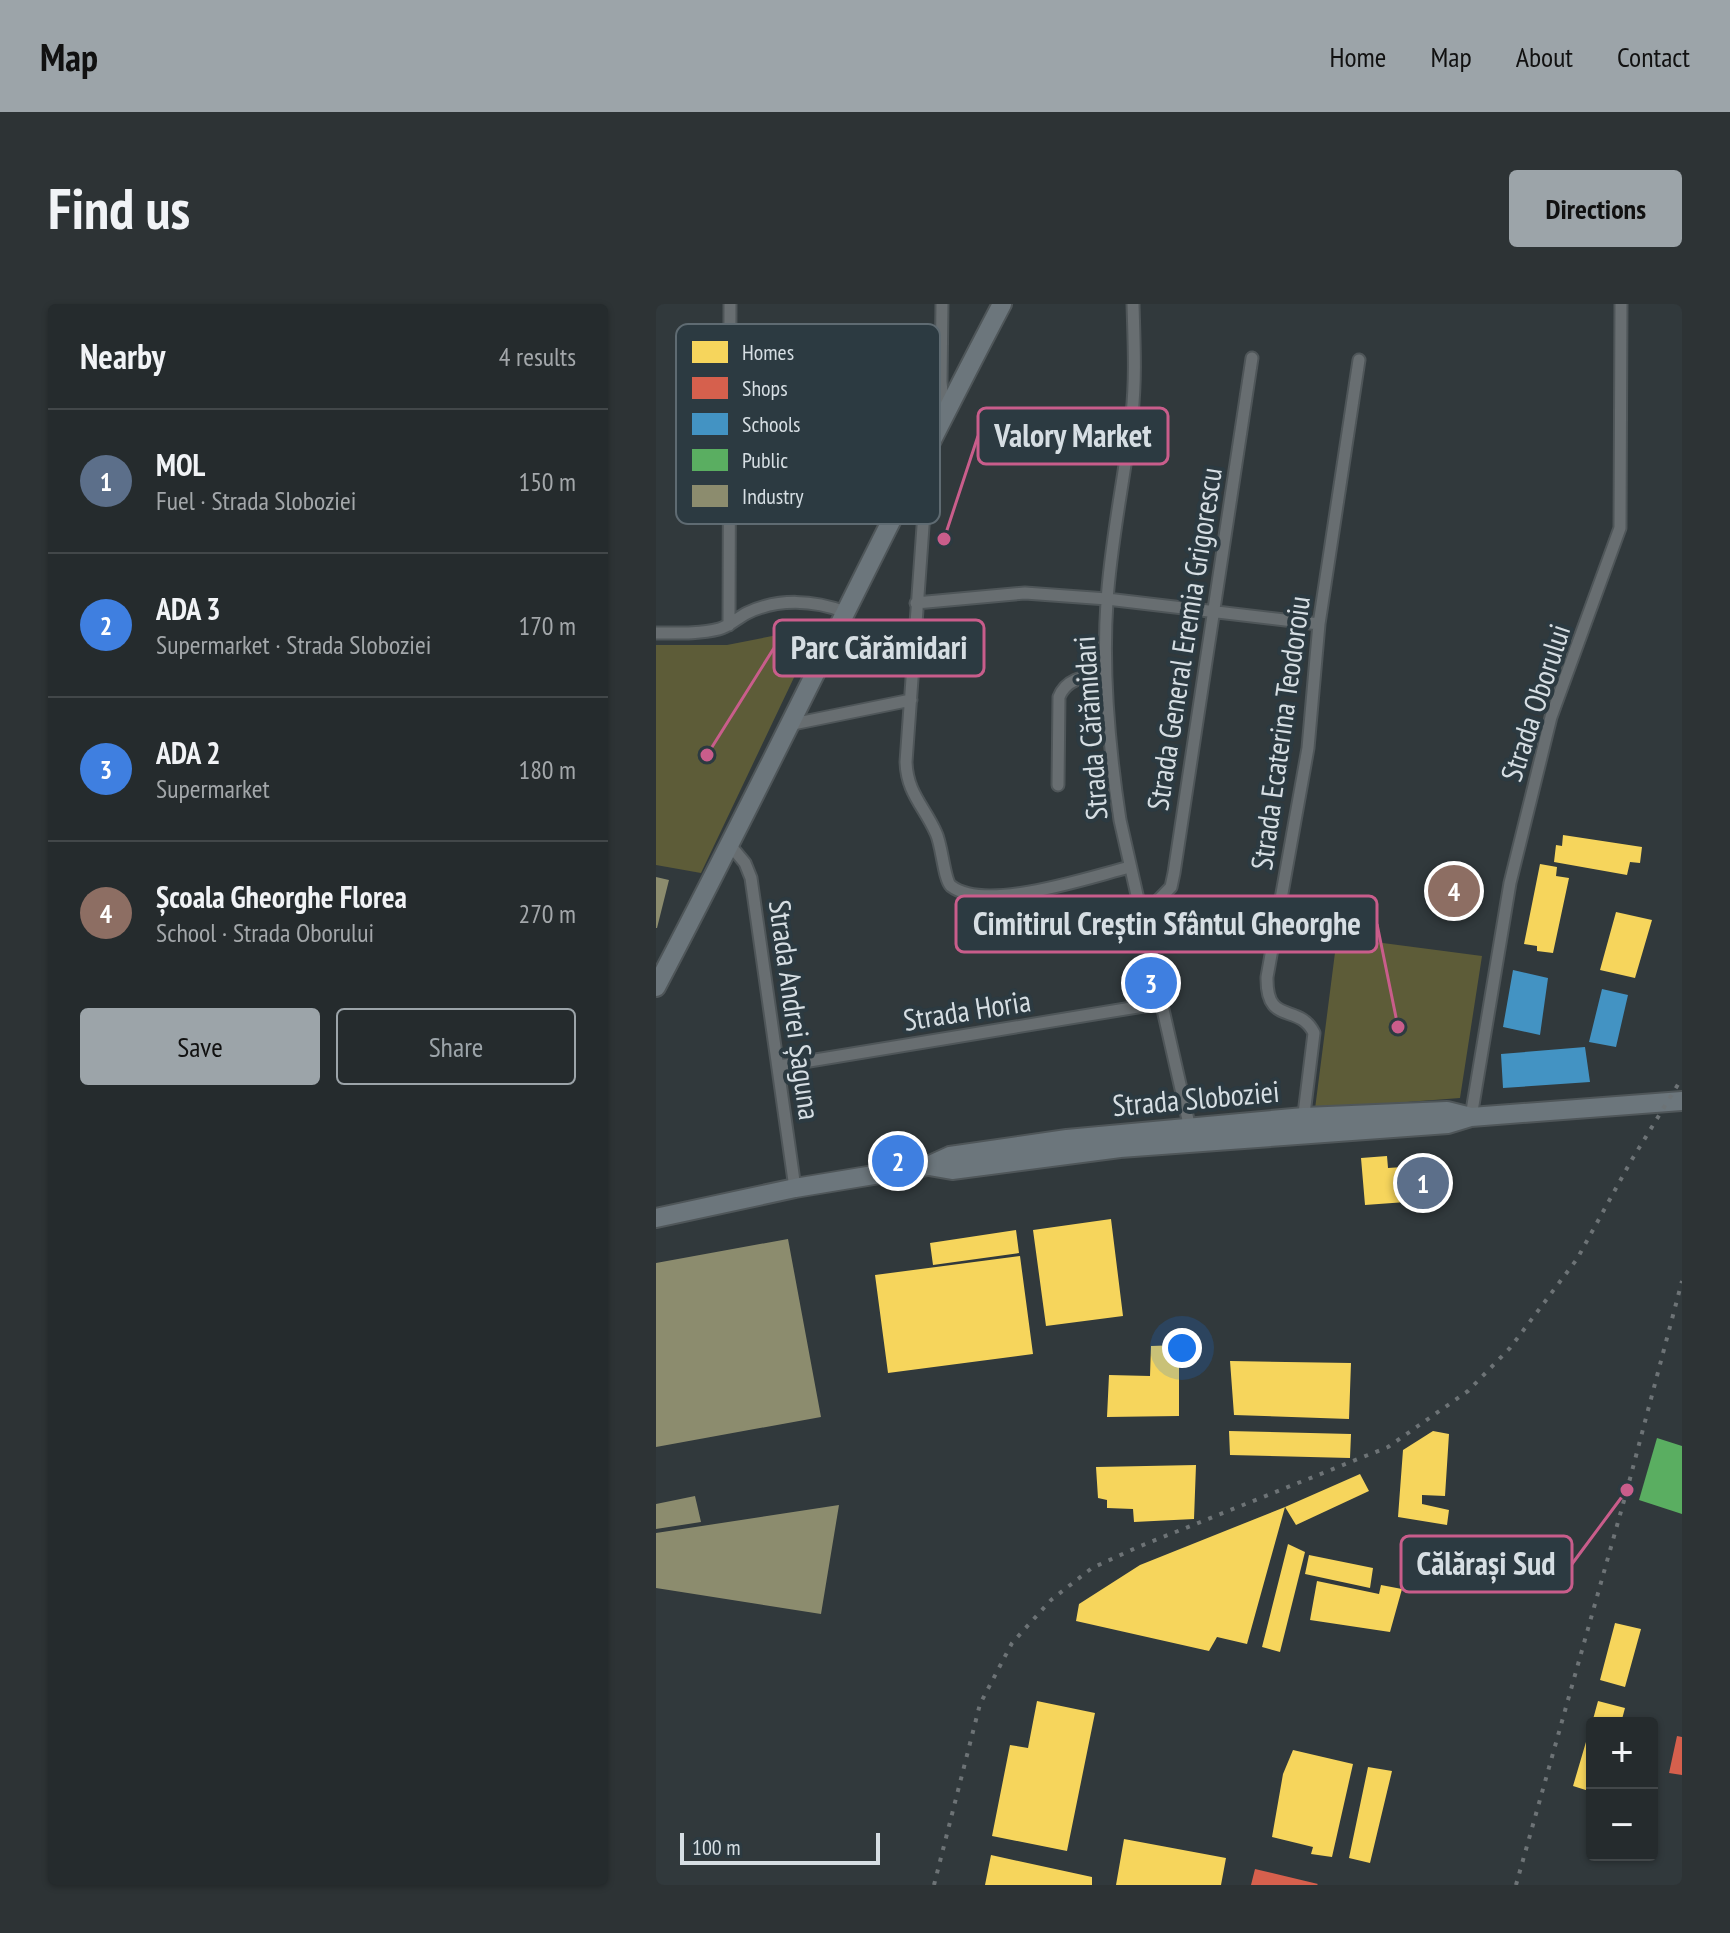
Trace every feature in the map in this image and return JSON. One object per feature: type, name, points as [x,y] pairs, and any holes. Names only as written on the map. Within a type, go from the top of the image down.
[{"type":"main road","points":[[940,423],[1002,304]]},
{"type":"main road","points":[[656,987],[890,524]]},
{"type":"main road","name":"Strada Sloboziei","points":[[656,1218],[795,1188],[928,1166],[950,1156],[1067,1139],[1192,1135],[1447,1111],[1471,1117],[1682,1101]]},
{"type":"street","points":[[730,304],[730,324]]},
{"type":"street","points":[[942,304],[941,382],[944,415]]},
{"type":"street","name":"Strada Cărămidari","points":[[1133,304],[1136,360],[1107,599],[1105,674],[1113,775],[1130,867],[1192,1135]]},
{"type":"street","name":"Strada Oborului","points":[[1471,1117],[1510,883],[1551,717],[1620,528],[1621,304]]},
{"type":"street","name":"Strada General Eremia Grigorescu","points":[[1143,916],[1171,887],[1252,358]]},
{"type":"street","name":"Strada Ecaterina Teodoroiu","points":[[1305,1125],[1314,1033],[1309,1024],[1274,1007],[1268,998],[1267,988],[1308,748],[1319,624],[1359,360]]},
{"type":"street","points":[[729,524],[729,625]]},
{"type":"street","points":[[923,524],[906,778],[942,845],[946,879],[952,886],[971,894],[999,896],[1130,867]]},
{"type":"street","points":[[916,603],[1025,593],[1107,599],[1319,624]]},
{"type":"street","points":[[656,633],[703,631],[729,625],[745,614],[800,601],[822,603],[845,612]]},
{"type":"street","points":[[1058,785],[1059,697],[1064,686],[1079,679],[1105,674]]},
{"type":"street","points":[[787,725],[911,700]]},
{"type":"street","name":"Strada Andrei Șaguna","points":[[730,845],[745,863],[751,878],[795,1188]]},
{"type":"street","name":"Strada Horia","points":[[779,1066],[1162,1003]]},
{"type":"shaded area","points":[[818,627],[701,873],[656,865],[656,645],[727,645]]},
{"type":"shaded area","points":[[1337,937],[1482,956],[1460,1098],[1315,1109]]},
{"type":"building: Homes","points":[[1563,835],[1642,847],[1640,863],[1630,862],[1627,875],[1554,862],[1556,845],[1562,846]]},
{"type":"building: Homes","points":[[1540,864],[1557,867],[1556,876],[1569,878],[1553,953],[1537,951],[1537,946],[1524,944]]},
{"type":"building: Homes","points":[[1616,912],[1652,920],[1635,978],[1600,970]]},
{"type":"building: Homes","points":[[1387,1156],[1388,1168],[1403,1167],[1406,1202],[1365,1205],[1361,1158]]},
{"type":"building: Homes","points":[[1111,1219],[1123,1316],[1046,1326],[1033,1230]]},
{"type":"building: Homes","points":[[1016,1230],[1019,1253],[933,1265],[930,1243]]},
{"type":"building: Homes","points":[[1020,1256],[1033,1354],[888,1373],[875,1275]]},
{"type":"building: Homes","points":[[1179,1345],[1179,1416],[1107,1417],[1109,1375],[1150,1376],[1151,1346]]},
{"type":"building: Homes","points":[[1230,1361],[1351,1363],[1349,1419],[1234,1415]]},
{"type":"building: Homes","points":[[1229,1431],[1351,1434],[1350,1458],[1230,1455]]},
{"type":"building: Homes","points":[[1433,1431],[1449,1434],[1445,1496],[1422,1495],[1422,1504],[1449,1510],[1447,1525],[1398,1517],[1403,1450]]},
{"type":"building: Homes","points":[[1196,1465],[1194,1519],[1134,1522],[1133,1509],[1107,1508],[1107,1500],[1098,1498],[1096,1467]]},
{"type":"building: Homes","points":[[1360,1474],[1369,1491],[1296,1525],[1285,1507]]},
{"type":"building: Homes","points":[[1285,1507],[1247,1644],[1217,1637],[1209,1651],[1076,1621],[1079,1604],[1140,1565]]},
{"type":"building: Homes","points":[[1288,1544],[1305,1552],[1280,1652],[1262,1647]]},
{"type":"building: Homes","points":[[1309,1555],[1373,1568],[1370,1588],[1305,1574]]},
{"type":"building: Homes","points":[[1317,1581],[1379,1594],[1381,1585],[1402,1589],[1390,1632],[1310,1620]]},
{"type":"building: Homes","points":[[1615,1623],[1641,1629],[1625,1687],[1600,1680]]},
{"type":"building: Homes","points":[[1037,1701],[1095,1713],[1067,1851],[992,1836],[1010,1745],[1028,1748]]},
{"type":"building: Homes","points":[[1598,1701],[1625,1708],[1623,1717],[1594,1717]]},
{"type":"building: Homes","points":[[1586,1742],[1586,1790],[1573,1786]]},
{"type":"building: Homes","points":[[1293,1750],[1353,1764],[1332,1857],[1311,1854],[1313,1847],[1272,1837],[1283,1774]]},
{"type":"building: Homes","points":[[1368,1767],[1392,1771],[1370,1863],[1349,1858]]},
{"type":"building: Homes","points":[[1124,1839],[1226,1858],[1221,1885],[1116,1885]]},
{"type":"building: Homes","points":[[991,1855],[1092,1877],[1092,1885],[985,1885]]},
{"type":"building: Shops","points":[[1677,1736],[1682,1737],[1682,1775],[1669,1773]]},
{"type":"building: Shops","points":[[1255,1869],[1318,1884],[1251,1885]]},
{"type":"building: Schools","points":[[1513,970],[1548,978],[1540,1035],[1503,1027]]},
{"type":"building: Schools","points":[[1602,989],[1628,995],[1616,1047],[1589,1042]]},
{"type":"building: Schools","points":[[1585,1047],[1590,1082],[1503,1088],[1501,1054]]},
{"type":"building: Public","points":[[1657,1438],[1682,1446],[1682,1514],[1639,1500]]},
{"type":"building: Industry","points":[[656,877],[669,880],[657,928],[656,928]]},
{"type":"building: Industry","points":[[788,1239],[821,1417],[656,1447],[656,1263]]},
{"type":"building: Industry","points":[[695,1496],[701,1522],[656,1529],[656,1504]]},
{"type":"building: Industry","points":[[839,1505],[821,1614],[656,1588],[656,1533]]},
{"type":"railway","points":[[934,1885],[980,1704],[1012,1643],[1051,1600],[1092,1568],[1138,1547],[1388,1447],[1468,1391],[1510,1348],[1577,1259],[1631,1161],[1682,1078]]},
{"type":"railway","points":[[1516,1885],[1682,1281]]},
{"type":"place","name":"Valory Market","points":[[944,539]]},
{"type":"place","name":"Parc Cărămidari","points":[[707,755]]},
{"type":"place","name":"Școala Gheorghe Florea","points":[[1454,891]]},
{"type":"place","name":"ADA 2","points":[[1151,983]]},
{"type":"place","name":"Cimitirul Creștin Sfântul Gheorghe","points":[[1398,1027]]},
{"type":"place","name":"ADA 3","points":[[898,1161]]},
{"type":"place","name":"MOL","points":[[1423,1183]]},
{"type":"place","name":"Călărași Sud","points":[[1627,1490]]}]
